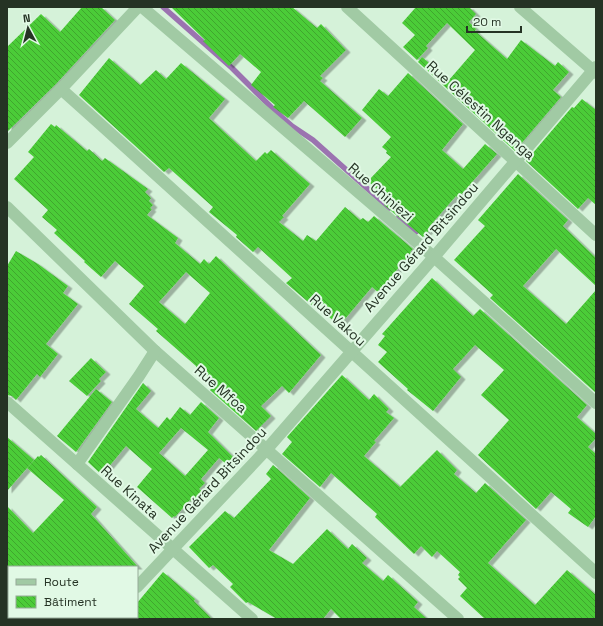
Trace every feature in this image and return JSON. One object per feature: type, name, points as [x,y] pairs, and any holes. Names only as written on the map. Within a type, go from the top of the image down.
[{"type":"street","points":[[7,143],[138,7]]},
{"type":"street","name":"Rue Chiniezi","points":[[142,7],[434,257],[596,403]]},
{"type":"street","name":"Rue Célestin Nganga","points":[[347,7],[596,235]]},
{"type":"street","points":[[520,7],[595,70]]},
{"type":"street","name":"Avenue Gérard Bitsindou","points":[[138,586],[267,449],[595,70]]},
{"type":"street","name":"Rue Vakou","points":[[60,89],[100,123],[350,352],[596,573]]},
{"type":"street","name":"Rue Mfoa","points":[[7,207],[155,351],[458,619]]},
{"type":"street","points":[[77,464],[155,351]]},
{"type":"street","name":"Rue Kinata","points":[[7,402],[252,619]]},
{"type":"building","points":[[82,7],[101,7],[115,20],[56,84],[7,132],[7,47],[41,14],[60,32]]},
{"type":"building","points":[[171,7],[292,7],[317,28],[321,24],[346,50],[320,76],[323,78],[320,81],[362,118],[345,137],[304,101],[288,118],[273,107],[275,105],[251,85],[261,72],[240,54],[229,66]]},
{"type":"building","points":[[416,7],[469,7],[476,14],[469,22],[476,29],[475,31],[507,59],[521,40],[555,66],[558,62],[569,72],[553,90],[561,97],[515,151],[418,62],[422,57],[449,80],[475,50],[447,23],[426,46],[428,48],[417,60],[403,47],[415,35],[402,23]]},
{"type":"building","points":[[109,58],[140,85],[156,70],[166,79],[181,63],[225,99],[209,118],[256,161],[265,152],[267,154],[271,150],[310,184],[282,216],[284,217],[279,222],[303,241],[307,235],[316,241],[345,207],[360,220],[363,218],[368,222],[374,216],[413,249],[395,272],[397,274],[380,294],[372,287],[339,326],[316,305],[314,307],[286,283],[292,278],[258,247],[253,252],[236,237],[237,235],[209,212],[213,207],[169,168],[164,172],[79,95]]},
{"type":"building","points":[[408,73],[463,124],[442,150],[463,169],[485,144],[497,154],[458,198],[456,196],[429,227],[431,228],[423,237],[384,205],[388,200],[368,181],[391,157],[382,147],[391,137],[362,110],[379,89],[388,96]]},
{"type":"building","points":[[582,99],[596,110],[596,205],[588,198],[578,209],[526,161],[572,107],[574,108]]},
{"type":"building","points":[[51,124],[55,127],[56,125],[87,151],[89,149],[102,161],[105,158],[148,189],[145,192],[151,198],[149,201],[153,205],[150,208],[152,209],[147,215],[178,238],[175,243],[200,264],[204,259],[209,264],[216,256],[321,355],[289,393],[282,386],[261,406],[271,416],[256,431],[210,390],[214,386],[212,384],[214,382],[156,331],[158,329],[129,304],[144,286],[115,261],[101,277],[54,233],[57,230],[42,217],[48,210],[14,179],[34,157],[28,152]],"holes":[[[186,272],[210,293],[185,324],[159,302]]]},
{"type":"building","points":[[518,174],[568,220],[563,226],[596,258],[596,286],[556,249],[523,286],[566,324],[596,290],[596,393],[490,298],[493,295],[454,260],[485,226],[478,220]]},
{"type":"building","points":[[16,251],[38,264],[68,286],[63,293],[78,304],[46,344],[58,354],[40,377],[37,374],[16,400],[12,396],[7,395],[7,266]]},
{"type":"building","points":[[432,278],[473,316],[480,309],[587,405],[577,417],[596,434],[596,438],[588,447],[596,454],[596,516],[588,527],[568,513],[571,509],[551,492],[536,509],[478,455],[509,420],[481,395],[504,370],[475,345],[453,369],[461,377],[433,411],[407,390],[408,389],[378,362],[387,352],[378,345],[385,336],[382,334]]},
{"type":"building","points":[[91,358],[106,372],[99,379],[101,381],[87,396],[69,381]]},
{"type":"building","points":[[342,375],[369,400],[374,394],[389,409],[386,412],[394,418],[374,441],[376,442],[364,456],[400,487],[437,450],[457,470],[454,474],[476,493],[485,483],[526,520],[488,563],[535,605],[567,570],[596,595],[596,619],[485,619],[460,596],[467,588],[458,579],[460,577],[458,575],[460,572],[437,551],[432,557],[421,546],[414,554],[375,517],[377,514],[331,473],[320,487],[282,454],[292,442],[287,437]]},
{"type":"building","points":[[143,383],[151,391],[136,409],[158,428],[167,417],[170,420],[180,407],[190,415],[201,402],[219,418],[208,432],[236,460],[230,467],[219,458],[201,479],[205,483],[199,489],[202,491],[192,502],[190,500],[175,517],[174,516],[172,518],[137,487],[152,469],[126,446],[102,475],[88,462]],"holes":[[[181,428],[208,450],[185,476],[159,453]]]},
{"type":"building","points":[[96,389],[112,402],[76,452],[57,436]]},
{"type":"building","points":[[7,437],[34,460],[7,491]]},
{"type":"building","points":[[41,455],[97,507],[91,514],[137,566],[7,567],[7,506],[33,533],[64,500],[27,468],[38,456],[39,457]]},
{"type":"building","points":[[273,465],[310,498],[269,550],[293,564],[327,529],[348,549],[352,544],[367,558],[362,563],[383,581],[388,575],[418,602],[414,607],[427,619],[341,619],[331,609],[323,619],[277,619],[248,602],[246,603],[230,587],[233,584],[213,565],[209,568],[189,547],[225,511],[234,518],[271,479],[266,474]]},
{"type":"building","points":[[163,572],[195,599],[194,601],[212,619],[137,619],[138,602]]},
{"type":"waterway","points":[[163,7],[232,68],[275,111],[292,126],[313,140],[389,208]]},
{"type":"waterway","points":[[399,217],[416,232]]}]
